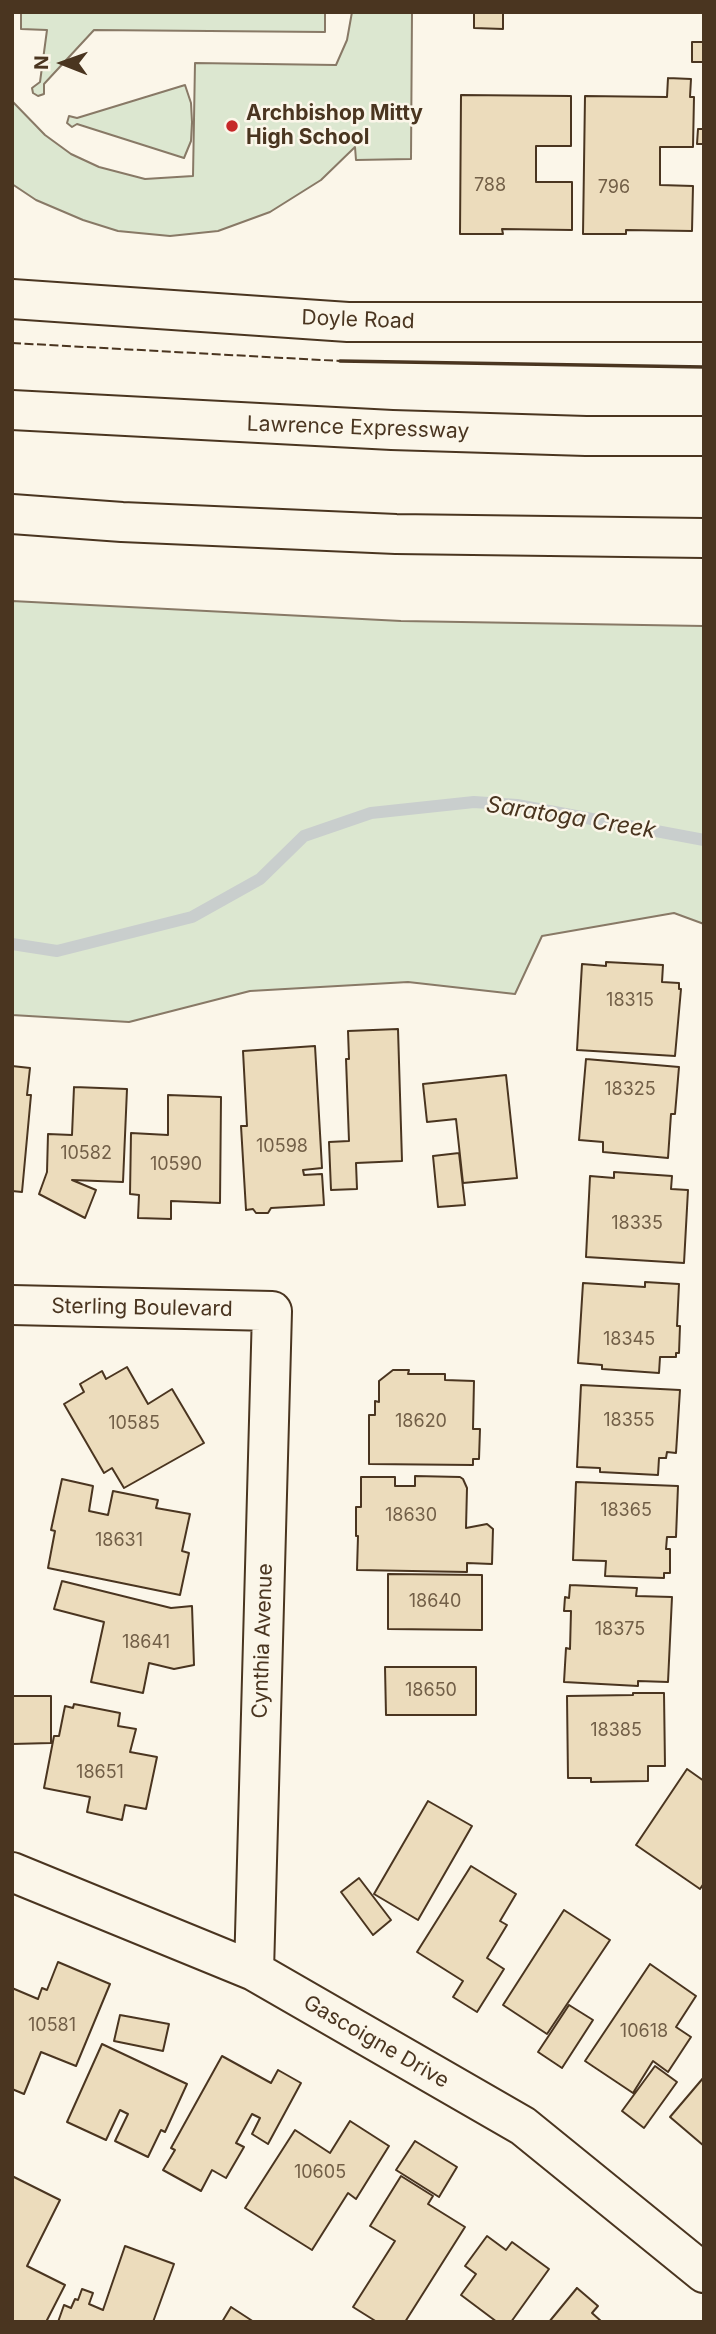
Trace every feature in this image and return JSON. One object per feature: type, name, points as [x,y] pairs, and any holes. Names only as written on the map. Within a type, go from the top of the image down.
[{"type":"main road","name":"Doyle Road","points":[[12,299],[348,322],[704,323]]},
{"type":"main road","name":"Lawrence Expressway","points":[[12,410],[391,430],[586,436],[704,436]]},
{"type":"main road","points":[[12,514],[122,522],[396,534],[704,538]]},
{"type":"main road","name":"Sterling Boulevard","points":[[12,1305],[272,1311]]},
{"type":"main road","name":"Cynthia Avenue","points":[[254,1972],[272,1311]]},
{"type":"main road","name":"Gascoigne Drive","points":[[12,1872],[254,1972],[523,2126],[704,2273]]},
{"type":"green space","points":[[21,12],[325,12],[325,32],[94,30],[44,84],[44,94],[38,96],[33,93],[32,88],[40,82],[47,30],[21,29]]},
{"type":"green space","points":[[352,12],[412,12],[411,159],[356,160],[355,147],[321,180],[270,212],[218,231],[170,236],[118,231],[83,220],[36,200],[12,184],[12,101],[45,135],[71,154],[99,167],[145,179],[193,176],[195,63],[336,65],[347,40]]},
{"type":"green space","points":[[185,85],[191,103],[192,122],[191,141],[184,158],[77,124],[72,127],[67,123],[69,116],[77,118]]},
{"type":"green space","points":[[12,601],[401,621],[704,626],[704,924],[674,913],[542,936],[515,994],[408,982],[250,991],[129,1022],[12,1015]]},
{"type":"building","points":[[474,12],[503,12],[503,29],[474,28]]},
{"type":"building","points":[[692,42],[704,42],[704,62],[692,62]]},
{"type":"building","points":[[668,78],[691,79],[690,97],[694,97],[693,147],[660,147],[660,185],[693,186],[692,231],[626,230],[626,234],[583,234],[585,96],[667,97]]},
{"type":"building","points":[[461,95],[571,96],[571,146],[536,146],[536,182],[572,182],[572,230],[502,229],[503,234],[460,234]]},
{"type":"building","points":[[698,129],[704,129],[704,144],[697,144]]},
{"type":"building","points":[[606,962],[663,965],[662,982],[679,983],[681,989],[675,1056],[577,1050],[582,964],[606,966]]},
{"type":"building","points":[[398,1029],[402,1161],[356,1163],[357,1189],[331,1190],[329,1142],[349,1141],[346,1059],[349,1059],[348,1031]]},
{"type":"building","points":[[315,1046],[322,1168],[303,1170],[304,1175],[322,1174],[324,1205],[271,1208],[268,1213],[246,1210],[241,1126],[247,1126],[243,1051]]},
{"type":"building","points":[[586,1059],[679,1067],[675,1114],[671,1114],[668,1158],[603,1152],[603,1142],[579,1140]]},
{"type":"building","points":[[12,1066],[30,1068],[27,1095],[31,1095],[22,1192],[12,1191]]},
{"type":"building","points":[[506,1075],[517,1178],[463,1183],[456,1119],[427,1122],[423,1084]]},
{"type":"building","points":[[74,1087],[127,1089],[123,1182],[72,1180],[96,1190],[85,1218],[39,1194],[47,1172],[48,1134],[72,1135]]},
{"type":"building","points":[[168,1095],[221,1097],[220,1203],[171,1201],[171,1219],[138,1218],[139,1195],[130,1194],[131,1133],[168,1135]]},
{"type":"building","points":[[459,1153],[465,1205],[438,1207],[433,1156]]},
{"type":"building","points":[[614,1172],[672,1176],[671,1189],[688,1190],[684,1263],[586,1257],[590,1176],[614,1178]]},
{"type":"building","points":[[645,1282],[679,1284],[679,1353],[676,1353],[676,1357],[660,1357],[659,1373],[602,1369],[602,1365],[578,1363],[583,1283],[645,1287]]},
{"type":"building","points":[[127,1367],[148,1404],[172,1389],[204,1443],[124,1488],[112,1468],[104,1473],[64,1404],[84,1392],[80,1384],[102,1371],[106,1379]]},
{"type":"building","points":[[393,1370],[409,1370],[408,1374],[445,1374],[445,1380],[474,1381],[473,1429],[480,1429],[479,1459],[473,1459],[473,1465],[369,1464],[369,1415],[375,1415],[375,1401],[379,1402],[379,1381]]},
{"type":"building","points":[[581,1385],[680,1390],[676,1453],[667,1452],[666,1458],[659,1458],[658,1475],[600,1472],[600,1468],[577,1467]]},
{"type":"building","points":[[415,1476],[463,1479],[467,1488],[466,1528],[487,1524],[493,1529],[492,1564],[467,1563],[467,1572],[357,1570],[356,1507],[361,1507],[361,1477],[395,1477],[395,1486],[415,1486]]},
{"type":"building","points":[[62,1479],[93,1486],[89,1511],[108,1515],[113,1491],[158,1500],[156,1508],[190,1514],[182,1551],[189,1553],[180,1595],[48,1568],[55,1531],[51,1530]]},
{"type":"building","points":[[576,1482],[678,1486],[676,1537],[667,1537],[670,1573],[664,1573],[664,1578],[605,1576],[606,1561],[573,1560]]},
{"type":"building","points":[[388,1574],[482,1575],[482,1630],[388,1629]]},
{"type":"building","points":[[62,1581],[171,1608],[192,1606],[194,1665],[174,1669],[149,1663],[143,1693],[91,1682],[104,1622],[54,1609]]},
{"type":"building","points":[[570,1585],[637,1588],[636,1596],[672,1597],[668,1682],[638,1681],[638,1686],[564,1682],[566,1648],[570,1649],[571,1611],[564,1611],[565,1597],[569,1598]]},
{"type":"building","points":[[385,1667],[476,1667],[476,1715],[386,1715]]},
{"type":"building","points":[[664,1693],[665,1766],[648,1766],[648,1781],[591,1782],[591,1778],[568,1778],[567,1696]]},
{"type":"building","points":[[12,1696],[51,1696],[51,1743],[12,1744]]},
{"type":"building","points":[[74,1704],[120,1713],[118,1726],[136,1729],[130,1752],[157,1757],[146,1809],[125,1805],[122,1820],[87,1812],[90,1797],[44,1788],[54,1736],[59,1736],[65,1706],[73,1708]]},
{"type":"building","points":[[687,1769],[704,1781],[704,1883],[700,1889],[636,1845]]},
{"type":"building","points":[[428,1801],[472,1826],[418,1920],[374,1894]]},
{"type":"building","points":[[471,1866],[516,1894],[500,1921],[507,1925],[487,1958],[504,1969],[477,2012],[453,1997],[463,1981],[417,1952]]},
{"type":"building","points":[[359,1878],[391,1920],[373,1935],[341,1892]]},
{"type":"building","points":[[564,1910],[610,1940],[547,2034],[503,2005]]},
{"type":"building","points":[[58,1962],[110,1984],[76,2066],[41,2052],[24,2094],[12,2089],[12,1988],[38,1999],[42,1988],[47,1990]]},
{"type":"building","points":[[650,1964],[696,1996],[676,2027],[691,2037],[668,2072],[653,2061],[633,2093],[585,2061]]},
{"type":"building","points":[[569,2005],[593,2020],[562,2068],[538,2052]]},
{"type":"building","points":[[120,2015],[169,2024],[163,2051],[114,2041]]},
{"type":"building","points":[[102,2044],[187,2084],[165,2132],[161,2130],[148,2157],[115,2141],[128,2114],[120,2110],[106,2140],[67,2122]]},
{"type":"building","points":[[222,2056],[271,2083],[278,2070],[301,2083],[268,2144],[252,2134],[260,2118],[252,2114],[236,2143],[244,2147],[226,2178],[212,2170],[201,2191],[163,2170],[175,2150],[171,2148]]},
{"type":"building","points":[[655,2066],[677,2082],[644,2128],[622,2111]]},
{"type":"building","points":[[704,2077],[704,2146],[670,2117]]},
{"type":"building","points":[[350,2121],[389,2146],[356,2199],[348,2193],[312,2250],[245,2208],[295,2130],[330,2153]]},
{"type":"building","points":[[415,2141],[457,2167],[439,2197],[396,2170]]},
{"type":"building","points":[[12,2176],[60,2200],[27,2266],[65,2285],[46,2322],[12,2322]]},
{"type":"building","points":[[401,2176],[433,2196],[428,2204],[465,2227],[405,2322],[377,2322],[353,2307],[395,2241],[370,2226]]},
{"type":"building","points":[[487,2236],[506,2250],[512,2242],[549,2269],[511,2322],[497,2322],[461,2295],[476,2274],[465,2266]]},
{"type":"building","points":[[125,2246],[174,2264],[153,2322],[58,2322],[64,2305],[71,2308],[82,2289],[93,2293],[89,2304],[103,2310]]},
{"type":"building","points":[[577,2288],[598,2306],[592,2313],[602,2322],[549,2322]]},
{"type":"building","points":[[231,2307],[254,2322],[222,2322]]},
{"type":"waterway","name":"Saratoga Creek","points":[[12,944],[57,951],[192,917],[260,879],[304,836],[371,813],[474,802],[517,805],[704,840]]},
{"type":"fence","points":[[12,343],[340,361]]},
{"type":"wall","points":[[340,361],[704,367]]},
{"type":"place","name":"Archbishop Mitty High School","points":[[232,126]]}]
